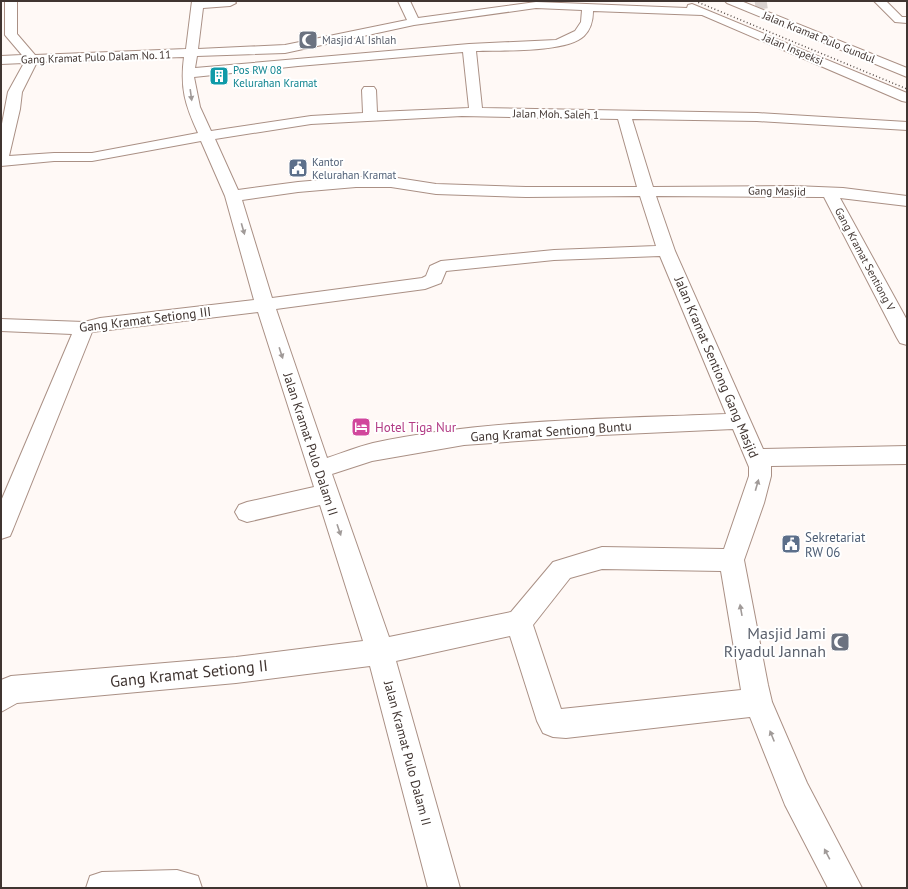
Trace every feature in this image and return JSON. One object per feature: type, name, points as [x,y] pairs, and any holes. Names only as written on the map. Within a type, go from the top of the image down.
[{"type":"street","points":[[1,157],[7,110],[32,59],[11,35],[11,1]]},
{"type":"street","points":[[404,1],[414,22]]},
{"type":"street","name":"Jalan Inspeksi","points":[[678,1],[907,98]]},
{"type":"street","name":"Jalan Kramat Pulo Gundul","points":[[732,1],[750,5],[907,73]]},
{"type":"street","points":[[880,1],[903,20],[907,35]]},
{"type":"street","points":[[198,3],[230,3]]},
{"type":"street","name":"Jalan Kramat Pulo Dalam II","points":[[198,3],[188,78],[193,106],[233,196],[265,305],[380,652],[443,888]]},
{"type":"street","points":[[191,63],[304,46],[414,22],[488,10],[536,5],[705,12]]},
{"type":"street","points":[[191,63],[298,62],[469,48],[558,44],[579,34],[587,22],[588,6]]},
{"type":"street","points":[[469,48],[476,113]]},
{"type":"street","name":"Gang Kramat Pulo Dalam No. 11","points":[[1,60],[32,59],[191,63]]},
{"type":"street","points":[[369,90],[370,117]]},
{"type":"street","name":"Jalan Moh. Saleh 1","points":[[1,161],[92,157],[206,136],[311,120],[370,117],[476,113],[757,117],[907,126]]},
{"type":"street","name":"Jalan Kramat Sentiong Gang Masjid","points":[[624,116],[646,191],[666,251],[760,467],[760,476],[732,560],[758,702],[796,794],[846,888]]},
{"type":"street","points":[[233,196],[298,187],[356,182],[391,182],[436,189],[458,190],[526,192],[646,191]]},
{"type":"street","name":"Gang Masjid","points":[[646,191],[830,193],[907,201]]},
{"type":"street","name":"Gang Kramat Sentiong V","points":[[830,193],[904,330]]},
{"type":"street","points":[[265,305],[431,282],[435,279],[436,270],[441,266],[554,255],[666,251]]},
{"type":"street","name":"Gang Kramat Setiong III","points":[[1,325],[84,328],[100,324],[265,305]]},
{"type":"street","points":[[1,529],[84,328]]},
{"type":"street","name":"Gang Kramat Sentiong Buntu","points":[[320,469],[372,452],[464,437],[602,427],[739,421]]},
{"type":"street","points":[[757,458],[907,455]]},
{"type":"street","points":[[247,512],[327,494]]},
{"type":"street","points":[[380,652],[519,622],[562,570],[602,558],[732,560]]},
{"type":"street","points":[[519,622],[547,711],[553,723],[566,724],[758,702]]},
{"type":"street","name":"Gang Kramat Setiong II","points":[[1,698],[11,690],[236,670],[380,652]]},
{"type":"street","points":[[102,888],[177,886],[186,888]]},
{"type":"tunnel","points":[[755,4],[769,2]]},
{"type":"railway","points":[[695,1],[907,89]]},
{"type":"place","name":"Masjid Al Ishlah","points":[[308,40]]},
{"type":"place","name":"Pos RW 08 Kelurahan Kramat","points":[[219,76]]},
{"type":"place","name":"Kantor Kelurahan Kramat","points":[[298,168]]},
{"type":"place","name":"Hotel Tiga Nur","points":[[361,427]]},
{"type":"place","name":"Sekretariat RW 06","points":[[791,544]]},
{"type":"place","name":"Masjid Jami Riyadul Jannah","points":[[840,642]]}]
